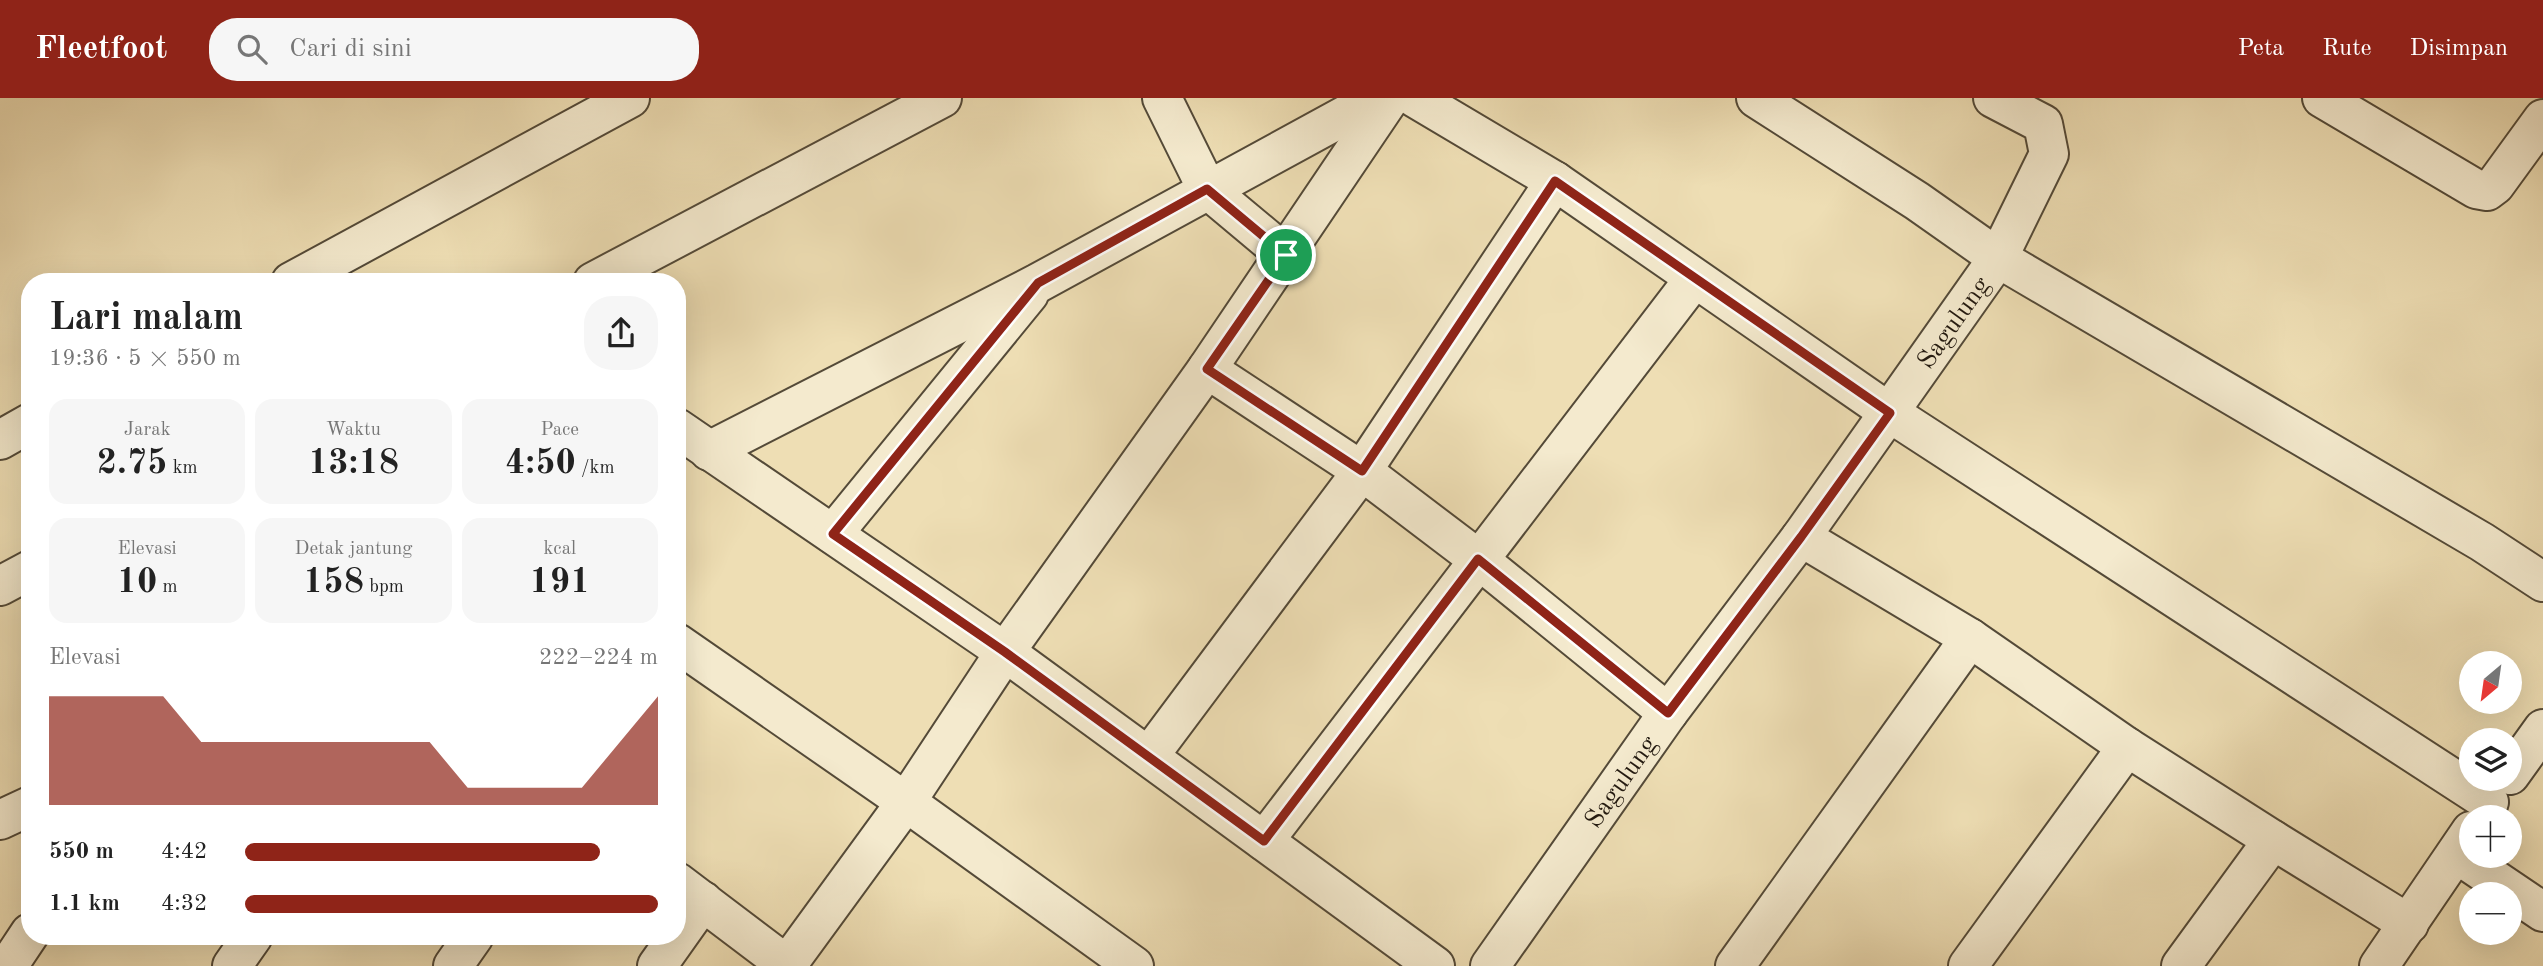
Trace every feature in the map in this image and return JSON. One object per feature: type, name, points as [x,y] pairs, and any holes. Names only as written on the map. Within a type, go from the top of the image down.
[{"type":"street","points":[[307,273],[630,98]]},
{"type":"street","points":[[610,273],[942,98]]},
{"type":"street","points":[[1162,98],[1207,189],[1286,255]]},
{"type":"street","points":[[709,451],[1038,283],[1377,98]]},
{"type":"street","points":[[690,892],[787,965],[906,802],[1005,652],[1207,369],[1390,98]]},
{"type":"street","points":[[1415,98],[1555,181],[1890,413],[2478,805]]},
{"type":"street","points":[[1756,98],[1917,201],[1998,258],[2482,541],[2543,582]]},
{"type":"street","name":"Sagulung","points":[[1490,966],[1668,713],[1801,537],[1998,258],[2049,154],[2043,124],[1993,98]]},
{"type":"street","points":[[2322,98],[2476,189],[2487,191],[2495,185],[2543,119]]},
{"type":"street","points":[[1149,756],[1362,471],[1555,181]]},
{"type":"street","points":[[1264,841],[1694,279]]},
{"type":"street","points":[[833,534],[1038,283]]},
{"type":"street","points":[[1207,369],[1362,471],[1478,559],[1668,713]]},
{"type":"street","points":[[686,434],[1005,652],[1435,966]]},
{"type":"street","points":[[1801,537],[1970,638],[2127,747],[2409,923]]},
{"type":"street","points":[[0,586],[21,575]]},
{"type":"street","points":[[1735,966],[1970,638]]},
{"type":"street","points":[[686,649],[906,802],[1134,966]]},
{"type":"street","points":[[2489,805],[2543,729]]},
{"type":"street","points":[[1968,966],[2127,747]]},
{"type":"street","points":[[0,820],[21,810]]},
{"type":"street","points":[[2181,966],[2273,840]]},
{"type":"street","points":[[2379,966],[2459,849]]},
{"type":"street","points":[[2518,868],[2543,912]]},
{"type":"street","points":[[8,966],[22,945]]},
{"type":"street","points":[[232,966],[247,945]]},
{"type":"street","points":[[453,966],[468,945]]},
{"type":"street","points":[[657,966],[666,945]]},
{"type":"route","points":[[1555,181],[1890,413],[1801,537],[1668,713],[1478,559],[1264,841],[1005,652],[833,534],[1038,283],[1207,189],[1286,255],[1207,369],[1362,471],[1555,181]]}]
